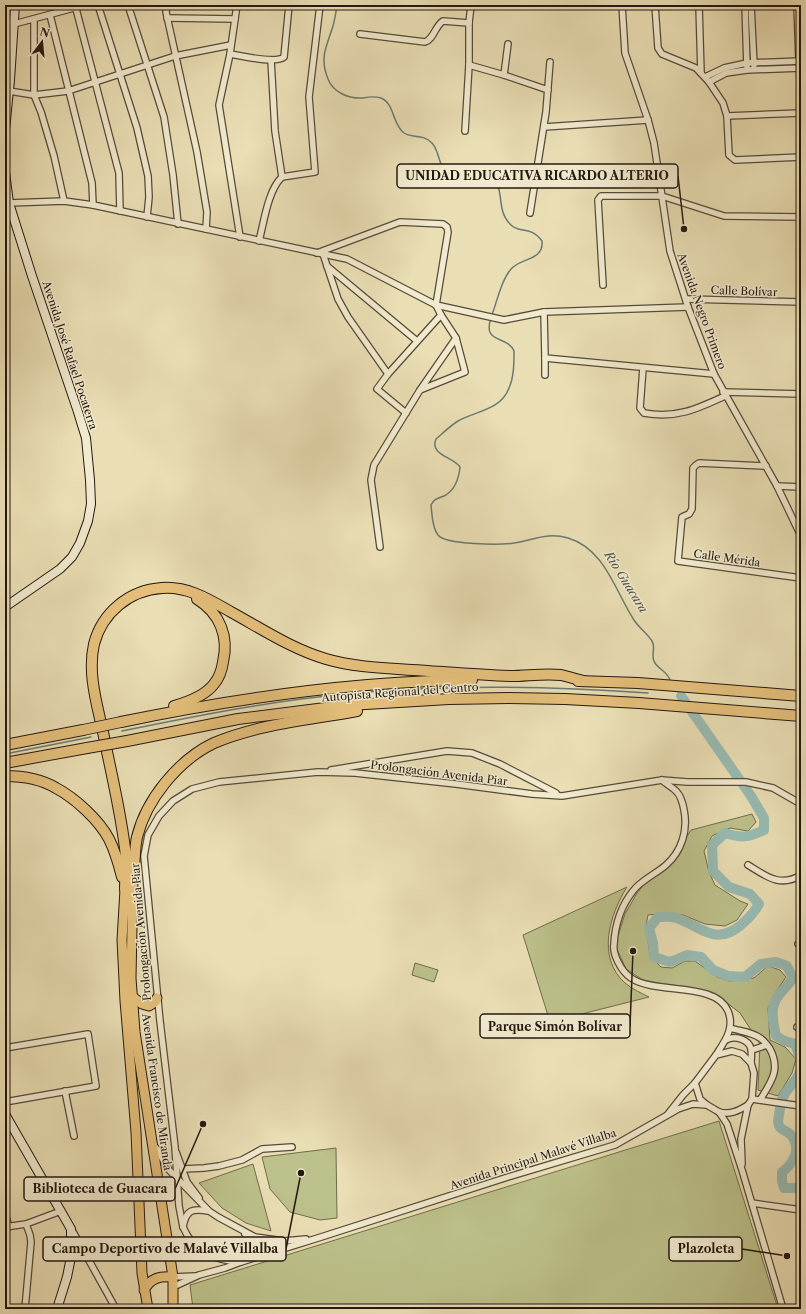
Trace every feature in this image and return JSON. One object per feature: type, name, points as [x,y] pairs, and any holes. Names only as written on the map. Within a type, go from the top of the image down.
[{"type":"highway","points":[[125,889],[126,858],[120,819],[95,692],[92,658],[99,629],[104,620],[117,606],[137,593],[161,588],[185,590],[194,593],[216,603],[306,652],[327,660],[351,664],[477,674],[510,676],[560,675],[584,681]]},
{"type":"highway","points":[[122,722],[185,703],[203,694],[214,684],[222,670],[226,648],[225,637],[217,618],[202,602],[184,594],[172,591],[147,594],[134,599],[123,606],[108,624],[102,637],[98,663],[98,678],[128,834],[133,877]]},
{"type":"highway","name":"Autopista Regional del Centro","points":[[5,745],[245,699],[308,690],[447,680],[516,679],[638,683],[801,696]]},
{"type":"highway","name":"Autopista Regional del Centro","points":[[5,763],[127,742],[238,719],[350,705],[449,699],[565,699],[639,703],[801,716]]},
{"type":"highway","points":[[133,877],[137,838],[142,819],[154,797],[170,776],[191,757],[203,749],[248,732],[283,724],[364,709],[449,699]]},
{"type":"highway","points":[[5,776],[37,780],[56,788],[84,808],[97,822],[109,839],[118,861],[125,889]]},
{"type":"main road","name":"Avenida Francisco de Miranda","points":[[133,877],[131,978],[135,1032],[173,1282],[173,1309]]},
{"type":"main road","name":"Avenida Francisco de Miranda","points":[[125,889],[122,940],[124,1001],[136,1132],[142,1273],[148,1309]]},
{"type":"main road","points":[[133,997],[142,1004],[149,1006],[155,1002],[157,998]]},
{"type":"main road","points":[[144,1290],[155,1278],[162,1277],[173,1282]]},
{"type":"street","points":[[5,130],[15,5]]},
{"type":"street","points":[[14,24],[50,15],[75,6],[85,5]]},
{"type":"street","points":[[98,5],[137,128],[148,176],[149,197],[147,217]]},
{"type":"street","points":[[128,5],[164,117],[173,175],[178,224]]},
{"type":"street","points":[[166,5],[166,12],[175,56],[197,152],[207,212],[206,230]]},
{"type":"street","points":[[237,5],[230,54],[219,106],[240,237]]},
{"type":"street","points":[[230,54],[281,60],[284,57],[289,5]]},
{"type":"street","points":[[259,241],[269,199],[278,180],[282,177],[315,172],[309,97],[320,5]]},
{"type":"street","points":[[465,131],[471,5]]},
{"type":"street","points":[[614,5],[622,6]]},
{"type":"street","points":[[656,5],[658,48],[662,54],[696,68],[705,77],[723,103],[727,116],[730,155],[735,160],[801,157]]},
{"type":"street","points":[[699,5],[705,77]]},
{"type":"street","points":[[745,5],[747,70]]},
{"type":"street","points":[[751,5],[754,70]]},
{"type":"street","points":[[705,77],[724,68],[747,63],[800,61],[797,5]]},
{"type":"street","points":[[75,6],[119,173],[120,211]]},
{"type":"street","name":"Avenida Negro Primero","points":[[622,6],[625,53],[648,120],[654,143],[670,250],[688,307],[714,374],[777,486],[801,536]]},
{"type":"street","points":[[50,15],[92,183],[93,205]]},
{"type":"street","points":[[168,18],[235,19]]},
{"type":"street","points":[[34,19],[34,95],[41,112],[54,156],[64,201]]},
{"type":"street","points":[[360,34],[425,42],[430,38],[439,23],[443,21],[469,23]]},
{"type":"street","points":[[504,75],[508,44]]},
{"type":"street","points":[[9,90],[34,95],[68,91],[175,56],[231,45]]},
{"type":"street","points":[[272,60],[275,131],[282,177]]},
{"type":"street","points":[[530,213],[544,126],[550,62]]},
{"type":"street","points":[[469,66],[504,75],[548,90]]},
{"type":"street","points":[[705,77],[747,70],[801,68]]},
{"type":"street","points":[[727,116],[801,113]]},
{"type":"street","points":[[544,126],[648,120]]},
{"type":"street","name":"Avenida José Rafael Pocaterra","points":[[5,172],[9,203],[86,438],[90,480],[88,522],[80,543],[72,557],[60,569],[5,607]]},
{"type":"street","points":[[602,285],[598,200],[601,196],[662,196],[724,216],[801,217]]},
{"type":"street","points":[[9,203],[64,201],[93,205],[347,259],[436,304],[504,320],[544,312],[688,307]]},
{"type":"street","points":[[320,253],[400,222],[443,224],[447,227],[448,232],[436,304],[456,338],[465,372],[420,390]]},
{"type":"street","points":[[320,253],[326,265],[338,299],[348,317],[388,374]]},
{"type":"street","points":[[326,265],[417,341]]},
{"type":"street","name":"Calle Bolívar","points":[[686,299],[801,302]]},
{"type":"street","points":[[544,312],[545,375]]},
{"type":"street","points":[[406,413],[377,389],[388,374],[441,314]]},
{"type":"street","points":[[380,547],[371,480],[374,465],[420,390],[456,338]]},
{"type":"street","points":[[545,358],[714,374]]},
{"type":"street","points":[[643,368],[640,408],[644,413],[671,415],[683,413],[699,408],[724,394],[801,394]]},
{"type":"street","name":"Calle Mérida","points":[[766,466],[699,463],[693,468],[692,510],[689,514],[682,517],[678,562],[801,578]]},
{"type":"street","points":[[777,486],[801,487]]},
{"type":"street","name":"Prolongación Avenida Piar","points":[[175,1147],[157,998],[144,856],[148,835],[159,816],[173,801],[192,789],[219,782],[318,772],[447,751],[472,753],[500,764],[562,796],[662,780],[687,782],[746,782],[773,788],[801,804]]},
{"type":"street","name":"Prolongación Avenida Piar","points":[[318,772],[355,773],[532,794],[558,794]]},
{"type":"street","points":[[662,780],[677,791],[683,802],[686,820],[682,840],[673,858],[666,866],[634,890],[625,902],[619,918],[613,945],[615,956],[621,968],[631,978],[647,985],[694,991],[715,997],[723,1003],[729,1014],[730,1028],[726,1040],[716,1055],[667,1116]]},
{"type":"street","points":[[677,791],[679,786],[687,782]]},
{"type":"street","points":[[748,865],[772,880],[797,878],[801,875]]},
{"type":"street","points":[[730,1028],[760,1038],[767,1045],[775,1059],[775,1069],[772,1080],[762,1100]]},
{"type":"street","points":[[5,1048],[88,1034],[96,1086],[5,1102]]},
{"type":"street","points":[[695,1083],[700,1099],[719,1112],[725,1114],[738,1112],[748,1105],[752,1099],[754,1073],[751,1063],[752,1050],[748,1043],[740,1038],[733,1037],[726,1040]]},
{"type":"street","points":[[752,1050],[767,1045]]},
{"type":"street","points":[[716,1055],[737,1051],[751,1063]]},
{"type":"street","points":[[65,1091],[74,1136]]},
{"type":"street","points":[[752,1099],[801,1106]]},
{"type":"street","name":"Avenida Principal Malavé Villalba","points":[[173,1282],[199,1276],[508,1177],[615,1145],[687,1105],[707,1105]]},
{"type":"street","points":[[742,1170],[741,1139],[748,1105]]},
{"type":"street","points":[[719,1112],[726,1124],[742,1170],[783,1309]]},
{"type":"street","points":[[5,1114],[72,1229],[116,1309]]},
{"type":"street","points":[[150,1130],[157,1151],[164,1163],[176,1178],[209,1211],[218,1217],[255,1237],[268,1240],[284,1241],[318,1238]]},
{"type":"street","points":[[175,1147],[187,1182],[209,1211]]},
{"type":"street","points":[[175,1147],[179,1206],[183,1227],[191,1241],[206,1255],[224,1261],[241,1262],[248,1255],[252,1243],[249,1237],[240,1229]]},
{"type":"street","points":[[183,1169],[219,1166],[242,1160],[262,1149],[292,1147]]},
{"type":"street","points":[[752,1203],[801,1210]]},
{"type":"street","points":[[183,1227],[187,1214],[193,1210],[200,1209],[209,1211]]},
{"type":"street","points":[[5,1214],[7,1227],[26,1224],[61,1211]]},
{"type":"street","points":[[25,1309],[31,1242],[26,1224]]},
{"type":"street","points":[[57,1309],[67,1277],[71,1257],[72,1229]]},
{"type":"street","points":[[224,1261],[224,1268]]},
{"type":"street","points":[[173,1282],[199,1276]]},
{"type":"green space","points":[[752,814],[756,822],[748,831],[730,828],[712,836],[704,851],[709,872],[715,885],[740,901],[748,904],[737,920],[725,926],[705,924],[683,915],[666,913],[648,915],[646,926],[650,956],[661,967],[672,968],[685,961],[695,961],[717,977],[729,981],[754,978],[768,966],[780,970],[786,977],[774,995],[768,1008],[770,1040],[785,1047],[796,1059],[792,1073],[778,1096],[758,1090],[760,1044],[740,1013],[717,995],[689,987],[643,980],[626,969],[615,945],[625,914],[637,893],[647,881],[669,866],[691,830]]},
{"type":"green space","points":[[627,887],[615,910],[611,922],[608,948],[616,973],[625,983],[649,997],[550,1022],[523,935]]},
{"type":"green space","points":[[415,963],[438,970],[434,982],[412,975]]},
{"type":"green space","points":[[719,1121],[778,1309],[193,1309],[190,1285]]},
{"type":"green space","points":[[336,1148],[337,1218],[320,1220],[290,1212],[270,1189],[262,1157]]},
{"type":"green space","points":[[253,1164],[271,1231],[246,1223],[222,1208],[199,1183]]},
{"type":"waterway","name":"Río Guacara","points":[[337,5],[334,23],[326,46],[324,58],[325,71],[333,88],[347,96],[357,98],[376,97],[386,101],[400,129],[404,133],[429,140],[437,151],[441,165],[452,175],[463,176],[478,173],[488,175],[496,183],[499,189],[503,213],[506,219],[514,228],[529,231],[538,236],[542,241],[540,252],[532,258],[516,265],[508,272],[492,315]]},
{"type":"waterway","name":"Río Guacara","points":[[491,318],[489,326],[492,336],[511,346],[514,351],[512,379],[509,388],[500,401],[487,409],[458,421],[436,439],[436,449],[460,467],[458,479],[452,490],[446,495],[435,500],[431,505],[436,532],[438,535],[451,541],[474,544],[514,543],[547,536],[560,536],[581,543],[591,551],[608,572],[634,620],[652,641],[654,646],[653,659],[657,666],[666,674],[671,682]]},
{"type":"waterway","points":[[122,731],[261,705],[318,697],[384,691],[459,687],[497,687],[648,693]]},
{"type":"waterway","name":"Río Guacara","points":[[677,690],[681,696]]},
{"type":"waterway","name":"Río Guacara","points":[[681,696],[751,796],[764,818],[764,830],[753,835],[744,836],[736,836],[725,833],[712,845],[713,871],[729,887],[750,894],[759,904],[741,925],[732,931],[723,934],[715,935],[708,933],[674,917],[658,917],[649,928],[653,943],[654,957],[670,962],[687,955],[701,957],[713,970],[728,976],[745,977],[761,964],[776,962],[787,966],[793,978],[779,995],[774,1004],[773,1020],[776,1036],[795,1044],[801,1060]]},
{"type":"waterway","points":[[5,754],[91,737]]},
{"type":"waterway","name":"Río Guacara","points":[[801,1069],[796,1079],[783,1097],[778,1120],[780,1127],[790,1133],[796,1146],[793,1161],[782,1172],[784,1188],[801,1188]]},
{"type":"place","name":"UNIDAD EDUCATIVA RICARDO ALTERIO","points":[[684,229]]},
{"type":"place","name":"Parque Simón Bolívar","points":[[633,951]]},
{"type":"place","name":"Biblioteca de Guacara","points":[[203,1124]]},
{"type":"place","name":"Campo Deportivo de Malavé Villalba","points":[[301,1173]]},
{"type":"place","name":"Plazoleta","points":[[787,1256]]}]
